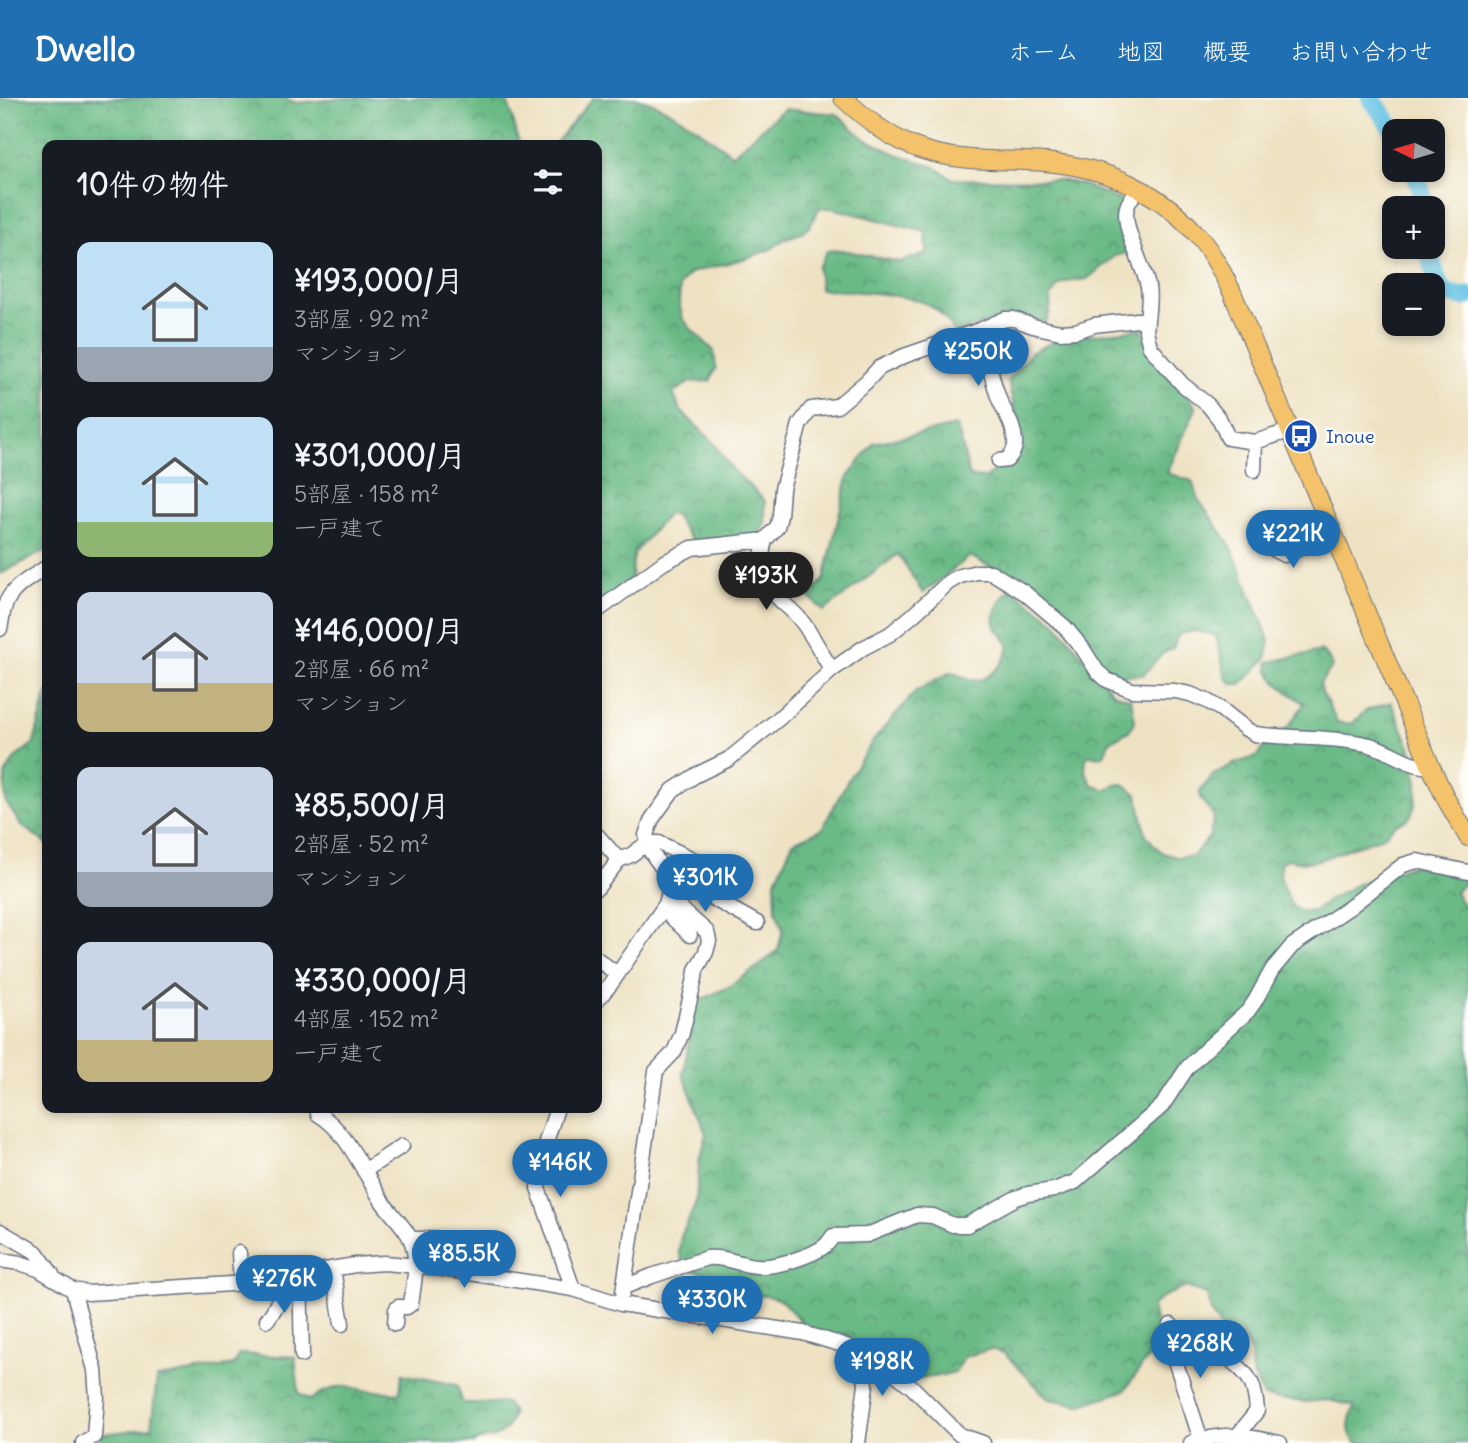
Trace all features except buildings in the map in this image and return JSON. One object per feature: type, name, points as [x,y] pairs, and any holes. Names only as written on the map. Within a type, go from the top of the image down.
[{"type":"main road","points":[[843,98],[874,124],[923,150],[982,161],[1043,162],[1107,174],[1155,198],[1202,241],[1218,264],[1232,292],[1431,767],[1468,837]]},
{"type":"street","points":[[1138,188],[1127,208],[1127,219],[1149,289],[1146,331],[1150,347],[1182,384],[1208,405],[1220,420],[1228,438],[1255,442],[1289,430]]},
{"type":"street","points":[[832,670],[804,624],[770,591],[762,560],[765,540],[778,527],[782,489],[800,425],[811,409],[837,406],[879,368],[904,356],[1005,319],[1060,332],[1147,320]]},
{"type":"street","points":[[982,329],[1000,400],[1015,440],[1011,456],[1007,460],[999,461]]},
{"type":"street","points":[[1254,470],[1255,442]]},
{"type":"street","points":[[1265,537],[1276,551],[1284,555],[1334,533]]},
{"type":"street","points":[[602,607],[663,563],[692,548],[765,540]]},
{"type":"street","points":[[0,629],[9,597],[42,571]]},
{"type":"street","points":[[602,994],[666,903],[671,885],[648,848],[646,835],[652,820],[673,790],[729,759],[778,720],[832,670],[863,648],[890,634],[949,582],[960,576],[991,572],[1025,593],[1065,627],[1097,671],[1107,680],[1132,690],[1190,694],[1222,710],[1255,734],[1344,741],[1371,746],[1418,766],[1431,767]]},
{"type":"street","points":[[602,841],[619,860]]},
{"type":"street","points":[[602,882],[619,860],[647,843],[659,843],[730,877],[733,873]]},
{"type":"street","points":[[624,1287],[707,1258],[716,1257],[755,1266],[776,1264],[810,1254],[825,1246],[833,1236],[867,1236],[918,1215],[933,1216],[953,1225],[967,1226],[1016,1198],[1054,1190],[1075,1182],[1163,1106],[1188,1068],[1248,1011],[1272,970],[1293,946],[1350,907],[1403,865],[1417,861],[1468,872]]},
{"type":"street","points":[[666,875],[757,923]]},
{"type":"street","points":[[621,1304],[656,1071],[674,1052],[682,1033],[696,970],[709,942],[707,932],[666,903]]},
{"type":"street","points":[[666,903],[690,935]]},
{"type":"street","points":[[602,963],[617,975]]},
{"type":"street","points":[[318,1113],[327,1119],[352,1150],[382,1201],[411,1239],[416,1265],[411,1304],[398,1307],[395,1324]]},
{"type":"street","points":[[555,1113],[541,1157],[538,1188],[573,1289]]},
{"type":"street","points":[[364,1171],[402,1146]]},
{"type":"street","points":[[0,1231],[36,1252],[54,1278]]},
{"type":"street","points":[[411,1239],[436,1239]]},
{"type":"street","points":[[239,1253],[241,1284]]},
{"type":"street","points":[[0,1260],[38,1269],[73,1290],[89,1293],[241,1284],[384,1263],[416,1265],[573,1289],[621,1304],[803,1333],[846,1346],[880,1363],[912,1387],[960,1435],[981,1443]]},
{"type":"street","points":[[333,1269],[342,1324]]},
{"type":"street","points":[[300,1275],[302,1355]]},
{"type":"street","points":[[267,1320],[277,1306],[280,1294],[277,1278]]},
{"type":"street","points":[[73,1290],[95,1370],[97,1398],[94,1436],[83,1443]]},
{"type":"street","points":[[1171,1325],[1169,1342],[1196,1441],[1238,1435],[1280,1443]]},
{"type":"street","points":[[858,1443],[866,1385],[862,1353]]},
{"type":"street","points":[[1233,1362],[1245,1371],[1253,1383],[1257,1411],[1238,1435]]},
{"type":"green space","points":[[0,98],[285,98],[297,103],[344,98],[506,98],[518,140],[42,140],[42,553],[0,574]]},
{"type":"green space","points":[[593,98],[637,98],[649,102],[687,122],[732,155],[784,109],[837,114],[863,138],[894,153],[934,167],[953,179],[1059,180],[1081,184],[1122,201],[1130,252],[1115,256],[1087,279],[1058,286],[1051,296],[1046,322],[1009,315],[955,333],[937,310],[918,301],[891,295],[820,289],[818,268],[827,251],[842,250],[899,262],[927,254],[926,232],[832,208],[819,208],[810,226],[771,249],[690,273],[680,285],[682,317],[714,351],[716,368],[710,381],[690,382],[673,393],[680,410],[711,440],[734,471],[765,501],[765,524],[758,537],[692,541],[674,515],[668,514],[634,553],[631,579],[602,608],[602,140],[558,140]]},
{"type":"green space","points":[[1141,329],[1196,408],[1167,473],[1192,481],[1198,499],[1231,546],[1270,642],[1266,659],[1241,684],[1232,684],[1226,678],[1216,636],[1197,631],[1178,635],[1173,648],[1163,653],[1143,675],[1117,676],[1102,669],[1091,648],[1033,589],[970,556],[923,593],[898,554],[824,611],[808,596],[824,580],[848,477],[874,443],[957,426],[970,477],[987,478],[1021,439],[1008,380],[1032,352],[1062,338]]},
{"type":"green space","points":[[1012,589],[1055,622],[1113,693],[1131,699],[1135,721],[1129,731],[1109,742],[1104,755],[1090,755],[1086,758],[1085,770],[1092,785],[1105,790],[1123,784],[1137,794],[1146,835],[1163,853],[1176,857],[1193,856],[1210,836],[1214,816],[1200,798],[1200,791],[1214,774],[1256,757],[1268,742],[1289,726],[1304,704],[1275,681],[1268,669],[1268,662],[1321,651],[1328,657],[1332,667],[1320,683],[1337,722],[1352,724],[1365,711],[1391,702],[1414,760],[1417,795],[1410,816],[1379,838],[1321,859],[1305,862],[1290,859],[1281,861],[1280,877],[1293,907],[1302,912],[1315,911],[1355,885],[1413,865],[1468,878],[1455,892],[1468,909],[1468,1443],[1357,1443],[1349,1430],[1354,1406],[1328,1400],[1304,1402],[1264,1397],[1252,1372],[1251,1353],[1239,1331],[1221,1328],[1212,1315],[1207,1294],[1186,1287],[1164,1296],[1152,1306],[1157,1330],[1156,1347],[1124,1391],[1081,1405],[1049,1399],[1004,1353],[991,1349],[964,1357],[955,1372],[934,1377],[911,1378],[804,1325],[781,1300],[764,1295],[738,1296],[729,1292],[714,1276],[685,1268],[679,1252],[681,1237],[696,1202],[700,1156],[706,1134],[683,1074],[696,1002],[727,988],[778,950],[783,930],[776,910],[775,882],[793,842],[822,829],[872,742],[916,691],[951,672],[978,680],[994,671],[1003,661],[1008,645],[996,627],[995,616],[1001,600]]},
{"type":"green space","points":[[42,712],[42,840],[21,825],[5,801],[5,775],[15,758],[34,743]]},
{"type":"green space","points":[[239,1354],[295,1357],[299,1394],[311,1400],[320,1393],[347,1386],[400,1393],[402,1374],[457,1385],[463,1403],[506,1403],[513,1413],[502,1433],[474,1443],[96,1443],[104,1434],[151,1428],[157,1378],[234,1365]]},
{"type":"waterway","points":[[1371,98],[1386,119]]},
{"type":"waterway","points":[[1418,182],[1422,196]]},
{"type":"waterway","points":[[1431,259],[1438,282],[1445,293],[1468,296]]},
{"type":"place","name":"Inoue","points":[[1301,436]]}]
